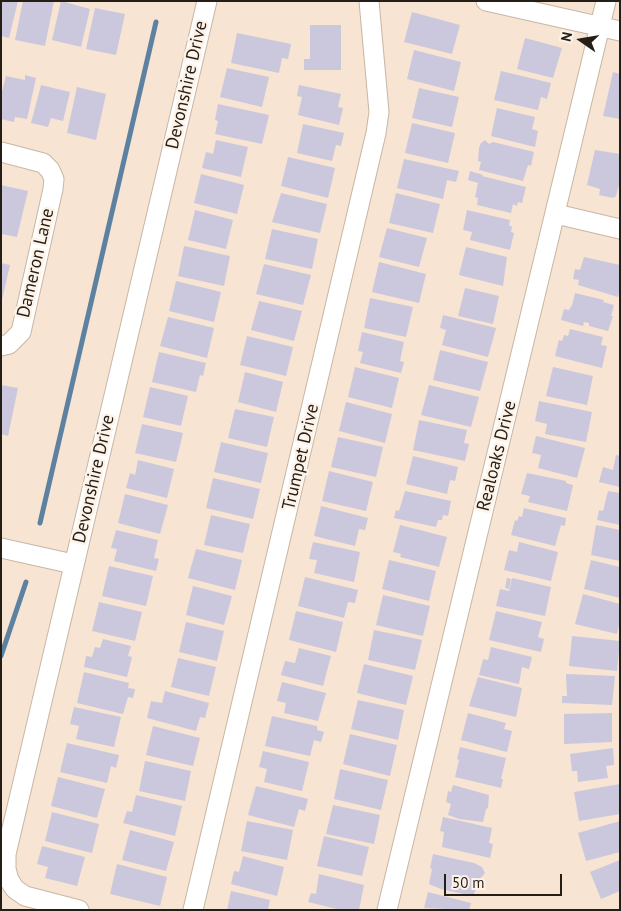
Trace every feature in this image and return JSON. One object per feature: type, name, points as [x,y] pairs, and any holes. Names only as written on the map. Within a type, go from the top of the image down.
[{"type":"street","name":"Devonshire Drive","points":[[79,910],[25,896],[15,889],[9,880],[6,869],[6,854],[207,1]]},
{"type":"street","name":"Trumpet Drive","points":[[194,910],[376,133],[379,112],[369,1]]},
{"type":"street","points":[[486,1],[620,31]]},
{"type":"street","name":"Realoaks Drive","points":[[387,910],[606,1]]},
{"type":"street","name":"Dameron Lane","points":[[1,152],[43,163],[50,170],[54,179],[21,332],[9,344],[1,346]]},
{"type":"street","points":[[556,214],[620,229]]},
{"type":"street","points":[[1,548],[73,564]]},
{"type":"building","points":[[1,1],[18,1],[9,38],[1,36]]},
{"type":"building","points":[[23,1],[54,1],[45,46],[15,40]]},
{"type":"building","points":[[61,1],[90,9],[81,47],[52,40]]},
{"type":"building","points":[[95,8],[125,14],[116,55],[86,49]]},
{"type":"building","points":[[412,12],[460,25],[452,54],[404,42]]},
{"type":"building","points":[[310,25],[341,25],[341,70],[304,70],[304,59],[310,59]]},
{"type":"building","points":[[237,33],[291,44],[288,59],[282,58],[279,73],[231,63]]},
{"type":"building","points":[[525,38],[562,48],[553,78],[517,69]]},
{"type":"building","points":[[414,50],[461,62],[454,91],[407,79]]},
{"type":"building","points":[[227,68],[269,77],[262,107],[220,97]]},
{"type":"building","points":[[501,71],[551,83],[547,99],[541,97],[538,110],[494,100]]},
{"type":"building","points":[[613,72],[620,74],[620,119],[603,116]]},
{"type":"building","points":[[25,75],[36,78],[27,119],[15,117],[14,122],[1,119],[1,96],[6,76],[25,80]]},
{"type":"building","points":[[41,85],[70,92],[63,121],[51,118],[48,127],[31,123]]},
{"type":"building","points":[[299,85],[341,94],[338,107],[343,108],[339,125],[298,115],[302,97],[297,96]]},
{"type":"building","points":[[77,87],[106,94],[96,140],[67,133]]},
{"type":"building","points":[[419,88],[459,97],[452,127],[412,118]]},
{"type":"building","points":[[218,104],[269,115],[262,144],[215,134],[218,121],[215,120]]},
{"type":"building","points":[[497,108],[535,117],[532,129],[538,131],[535,147],[491,136]]},
{"type":"building","points":[[412,123],[455,133],[448,163],[405,153]]},
{"type":"building","points":[[303,124],[344,133],[341,146],[336,145],[332,161],[297,153]]},
{"type":"building","points":[[216,140],[248,147],[241,177],[202,168],[206,152],[213,154]]},
{"type":"building","points":[[485,140],[489,144],[493,142],[534,152],[531,166],[528,165],[523,181],[479,170],[481,162],[478,161],[479,148]]},
{"type":"building","points":[[595,150],[620,154],[620,181],[616,196],[613,198],[599,195],[600,189],[587,185]]},
{"type":"building","points":[[288,157],[335,168],[328,198],[281,186]]},
{"type":"building","points":[[404,159],[459,171],[456,182],[447,180],[443,199],[397,188]]},
{"type":"building","points":[[470,171],[482,176],[526,187],[522,203],[518,202],[517,206],[513,204],[511,213],[477,205],[478,198],[475,197],[478,183],[468,180]]},
{"type":"building","points":[[201,174],[244,185],[237,214],[194,203]]},
{"type":"building","points":[[1,185],[28,191],[17,237],[1,234]]},
{"type":"building","points":[[281,193],[327,204],[320,233],[272,222]]},
{"type":"building","points":[[396,193],[440,204],[433,233],[389,223]]},
{"type":"building","points":[[195,210],[233,220],[226,249],[188,240]]},
{"type":"building","points":[[467,210],[510,220],[509,226],[512,226],[511,232],[514,233],[510,250],[470,240],[472,232],[463,230]]},
{"type":"building","points":[[387,228],[427,238],[419,267],[379,257]]},
{"type":"building","points":[[272,229],[318,239],[312,269],[265,259]]},
{"type":"building","points":[[184,246],[230,256],[224,286],[178,276]]},
{"type":"building","points":[[466,247],[507,257],[503,286],[459,275]]},
{"type":"building","points":[[584,257],[620,265],[618,297],[578,285],[579,280],[573,279],[575,269],[580,270]]},
{"type":"building","points":[[379,262],[426,274],[419,303],[372,292]]},
{"type":"building","points":[[1,263],[10,265],[2,300],[1,300]]},
{"type":"building","points":[[264,264],[311,275],[303,305],[256,294]]},
{"type":"building","points":[[176,281],[221,292],[214,322],[169,311]]},
{"type":"building","points":[[465,288],[499,296],[493,324],[458,316]]},
{"type":"building","points":[[575,293],[604,300],[603,302],[614,305],[608,331],[589,326],[589,323],[584,322],[583,326],[561,320],[564,309],[569,310],[572,305]]},
{"type":"building","points":[[370,298],[413,307],[406,337],[364,328]]},
{"type":"building","points":[[259,301],[302,311],[294,341],[251,330]]},
{"type":"building","points":[[443,315],[496,328],[488,357],[442,345],[446,330],[440,328]]},
{"type":"building","points":[[168,317],[214,328],[207,358],[160,346]]},
{"type":"building","points":[[570,329],[603,337],[601,345],[607,346],[602,368],[555,356],[559,340],[562,341],[564,335],[568,336]]},
{"type":"building","points":[[362,332],[404,342],[400,361],[404,362],[401,373],[360,363],[363,352],[358,351]]},
{"type":"building","points":[[247,336],[293,347],[286,376],[240,365]]},
{"type":"building","points":[[440,350],[488,362],[480,391],[433,380]]},
{"type":"building","points":[[159,352],[206,363],[203,376],[200,375],[196,392],[152,382]]},
{"type":"building","points":[[355,367],[399,378],[392,408],[348,397]]},
{"type":"building","points":[[553,367],[593,376],[587,405],[546,396]]},
{"type":"building","points":[[245,372],[283,382],[276,412],[238,402]]},
{"type":"building","points":[[1,385],[18,388],[8,436],[1,434]]},
{"type":"building","points":[[429,385],[479,397],[471,427],[421,415]]},
{"type":"building","points":[[150,387],[188,396],[181,426],[143,417]]},
{"type":"building","points":[[539,401],[592,412],[586,442],[545,434],[547,424],[535,421]]},
{"type":"building","points":[[346,402],[392,414],[385,443],[339,431]]},
{"type":"building","points":[[235,409],[274,417],[267,447],[228,438]]},
{"type":"building","points":[[419,420],[467,430],[464,443],[469,444],[465,461],[413,450]]},
{"type":"building","points":[[142,424],[183,433],[176,462],[135,453]]},
{"type":"building","points":[[536,436],[585,448],[577,478],[538,468],[541,455],[532,453]]},
{"type":"building","points":[[338,437],[383,447],[376,477],[331,467]]},
{"type":"building","points":[[221,442],[268,453],[261,483],[214,472]]},
{"type":"building","points":[[616,455],[620,456],[620,487],[599,482],[603,467],[613,470]]},
{"type":"building","points":[[413,456],[458,467],[455,481],[450,480],[447,494],[406,484]]},
{"type":"building","points":[[138,460],[174,469],[167,498],[126,488],[130,473],[135,475]]},
{"type":"building","points":[[329,471],[373,482],[366,511],[322,501]]},
{"type":"building","points":[[527,473],[566,481],[566,483],[573,485],[567,511],[528,502],[530,496],[521,494]]},
{"type":"building","points":[[213,478],[260,489],[253,519],[206,508]]},
{"type":"building","points":[[405,491],[451,501],[448,516],[443,515],[442,520],[438,520],[436,527],[394,518],[396,510],[399,511]]},
{"type":"building","points":[[608,491],[620,493],[620,525],[597,520],[599,510],[603,511]]},
{"type":"building","points":[[125,494],[168,505],[160,534],[118,523]]},
{"type":"building","points":[[321,506],[368,518],[365,530],[359,529],[355,546],[314,536]]},
{"type":"building","points":[[524,508],[566,518],[565,526],[561,525],[555,546],[511,535],[515,520],[517,521],[519,516],[522,517]]},
{"type":"building","points":[[211,515],[250,524],[243,553],[204,545]]},
{"type":"building","points":[[400,525],[447,537],[439,567],[400,557],[401,554],[393,552]]},
{"type":"building","points":[[596,525],[620,530],[620,561],[591,555]]},
{"type":"building","points":[[116,530],[158,540],[154,558],[159,559],[156,571],[114,561],[117,549],[111,548]]},
{"type":"building","points":[[313,542],[360,552],[354,582],[314,573],[317,560],[309,559]]},
{"type":"building","points":[[519,542],[558,552],[551,581],[504,570],[509,550],[517,552]]},
{"type":"building","points":[[196,549],[242,560],[235,590],[188,578]]},
{"type":"building","points":[[389,560],[436,571],[429,601],[382,589]]},
{"type":"building","points":[[591,560],[620,567],[620,598],[584,589]]},
{"type":"building","points":[[109,566],[153,576],[146,606],[102,596]]},
{"type":"building","points":[[305,577],[358,590],[355,603],[348,602],[344,618],[298,606]]},
{"type":"building","points":[[507,578],[511,579],[509,589],[505,588]]},
{"type":"building","points":[[512,578],[551,587],[545,616],[496,606],[500,589],[509,591]]},
{"type":"building","points":[[193,586],[232,596],[224,625],[186,615]]},
{"type":"building","points":[[583,594],[620,604],[620,621],[617,634],[575,624]]},
{"type":"building","points":[[383,595],[430,606],[423,636],[376,625]]},
{"type":"building","points":[[99,602],[142,612],[135,641],[92,631]]},
{"type":"building","points":[[296,611],[343,622],[336,652],[289,640]]},
{"type":"building","points":[[496,611],[542,622],[538,637],[544,639],[541,652],[489,640]]},
{"type":"building","points":[[186,622],[224,631],[217,661],[179,652]]},
{"type":"building","points":[[374,630],[422,640],[415,670],[368,660]]},
{"type":"building","points":[[572,636],[620,641],[617,671],[569,666]]},
{"type":"building","points":[[103,639],[131,646],[128,656],[132,657],[127,677],[84,667],[86,656],[92,657],[95,647],[100,648]]},
{"type":"building","points":[[491,647],[532,657],[529,669],[522,667],[519,684],[479,675],[483,659],[488,660]]},
{"type":"building","points":[[299,648],[331,656],[323,686],[281,675],[285,661],[295,663]]},
{"type":"building","points":[[178,658],[216,667],[209,696],[171,687]]},
{"type":"building","points":[[364,664],[413,676],[406,705],[357,693]]},
{"type":"building","points":[[84,672],[129,683],[128,688],[135,689],[133,698],[128,697],[123,714],[77,703]]},
{"type":"building","points":[[566,674],[615,676],[612,705],[562,703],[562,696],[567,696]]},
{"type":"building","points":[[478,677],[522,688],[516,717],[469,706]]},
{"type":"building","points":[[282,682],[326,693],[318,721],[284,713],[286,703],[277,701]]},
{"type":"building","points":[[165,691],[209,703],[205,718],[200,717],[196,731],[147,718],[151,701],[162,703]]},
{"type":"building","points":[[358,700],[404,710],[398,740],[351,729]]},
{"type":"building","points":[[74,707],[121,717],[114,747],[76,739],[79,726],[70,724]]},
{"type":"building","points":[[468,713],[506,723],[504,729],[512,731],[507,752],[461,740]]},
{"type":"building","points":[[612,713],[612,742],[564,744],[564,714]]},
{"type":"building","points":[[272,716],[317,726],[317,730],[324,732],[321,742],[314,740],[310,756],[265,746]]},
{"type":"building","points":[[153,726],[200,738],[193,766],[146,755]]},
{"type":"building","points":[[350,734],[397,745],[390,776],[343,764]]},
{"type":"building","points":[[67,743],[119,755],[116,768],[111,766],[107,783],[60,772]]},
{"type":"building","points":[[460,747],[506,758],[501,788],[455,777]]},
{"type":"building","points":[[613,748],[614,765],[606,766],[608,778],[578,782],[577,771],[572,771],[570,754]]},
{"type":"building","points":[[263,751],[309,762],[302,791],[264,782],[267,769],[259,767]]},
{"type":"building","points":[[145,761],[191,771],[185,801],[139,791]]},
{"type":"building","points":[[340,769],[388,780],[381,810],[334,799]]},
{"type":"building","points":[[58,777],[105,789],[97,818],[51,806]]},
{"type":"building","points":[[620,784],[620,814],[579,821],[574,792]]},
{"type":"building","points":[[453,785],[489,795],[488,808],[486,809],[483,822],[459,819],[448,815],[451,804],[446,802],[448,791],[451,792]]},
{"type":"building","points":[[256,786],[308,799],[305,811],[299,809],[294,827],[248,815]]},
{"type":"building","points":[[136,795],[182,806],[175,836],[123,823],[127,811],[132,812]]},
{"type":"building","points":[[333,805],[380,815],[374,844],[326,834]]},
{"type":"building","points":[[52,812],[99,824],[92,853],[45,841]]},
{"type":"building","points":[[443,817],[492,828],[489,843],[493,844],[490,858],[442,847],[444,832],[440,831]]},
{"type":"building","points":[[247,821],[293,830],[287,860],[241,851]]},
{"type":"building","points":[[620,821],[620,852],[586,861],[578,833]]},
{"type":"building","points":[[130,830],[174,842],[166,871],[122,860]]},
{"type":"building","points":[[324,836],[369,847],[362,876],[317,866]]},
{"type":"building","points":[[42,846],[85,857],[77,886],[45,878],[48,867],[37,864]]},
{"type":"building","points":[[433,854],[474,863],[482,867],[485,873],[480,879],[474,894],[468,895],[441,889],[429,884]]},
{"type":"building","points":[[243,856],[284,867],[277,896],[231,884],[234,871],[239,872]]},
{"type":"building","points":[[620,860],[620,891],[601,899],[590,872]]},
{"type":"building","points":[[117,864],[167,877],[160,906],[110,894]]},
{"type":"building","points":[[319,874],[364,885],[359,910],[341,910],[308,902],[311,893],[316,894]]},
{"type":"building","points":[[231,891],[270,900],[268,910],[227,910]]},
{"type":"building","points":[[428,892],[471,903],[469,910],[424,908]]},
{"type":"waterway","points":[[40,523],[156,22]]},
{"type":"waterway","points":[[1,656],[26,582]]}]
